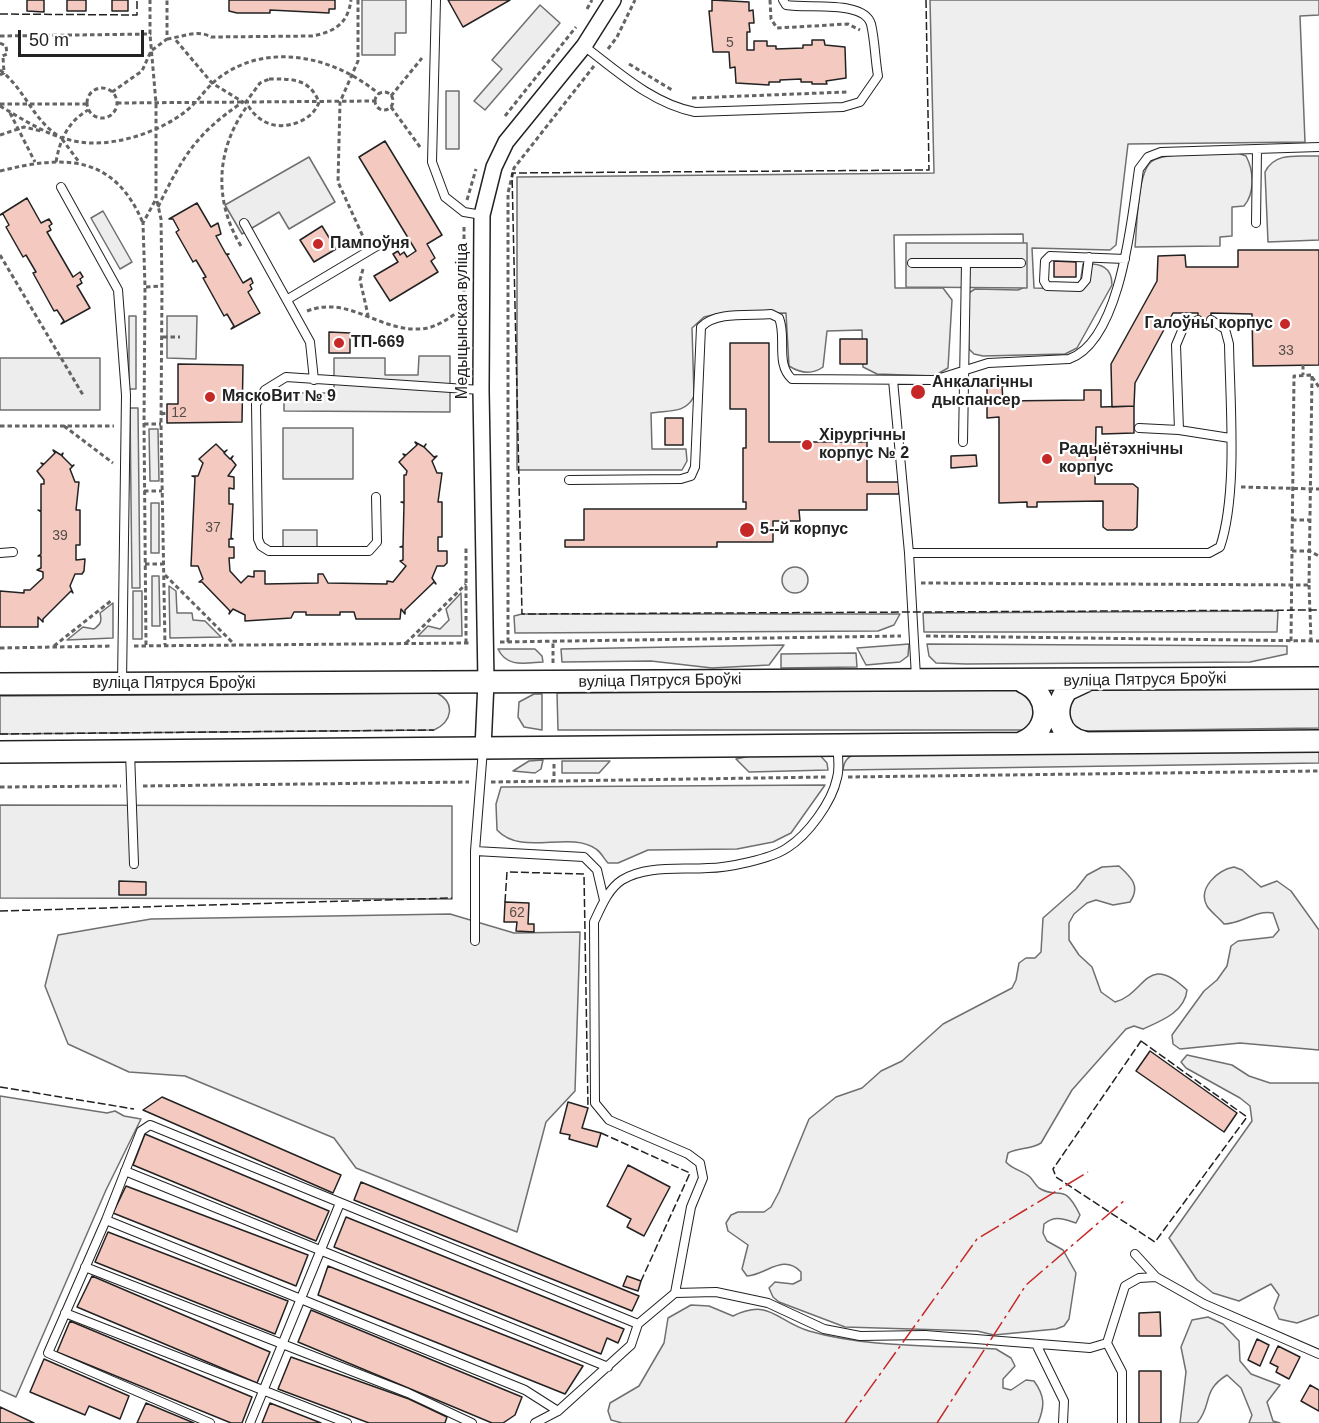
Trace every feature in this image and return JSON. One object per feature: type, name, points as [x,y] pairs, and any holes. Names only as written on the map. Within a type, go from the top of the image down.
[{"type":"main road","name":"вуліца Пятруся Броўкі","points":[[0,684],[916,679],[1023,682],[1319,678]]},
{"type":"main road","points":[[1087,681],[1067,690],[1058,709],[1066,732],[1087,742]]},
{"type":"main road","points":[[1021,743],[1036,734],[1041,727],[1045,710],[1041,696],[1023,682]]},
{"type":"main road","points":[[0,752],[1319,741]]},
{"type":"street","name":"Медыцынская вуліца","points":[[483,748],[486,682],[481,390],[482,215],[494,167],[506,142],[584,46],[613,0]]},
{"type":"lane","points":[[436,0],[432,162],[444,197],[464,212],[482,215]]},
{"type":"lane","points":[[584,46],[656,98],[677,109],[695,112],[843,107],[860,102],[878,76],[871,24],[867,15],[861,9],[847,6],[795,6],[786,5],[783,0]]},
{"type":"lane","points":[[569,480],[681,479],[691,476],[695,467],[700,327],[707,320],[771,314],[778,318],[782,327],[783,367],[792,379],[934,380],[988,363],[1069,359],[1081,355],[1090,346],[1118,292],[1139,169],[1148,157],[1161,152],[1319,147]]},
{"type":"lane","points":[[1256,224],[1257,150]]},
{"type":"lane","points":[[61,188],[118,290],[125,426],[122,684]]},
{"type":"lane","points":[[244,223],[310,342],[314,380]]},
{"type":"lane","points":[[288,299],[387,240]]},
{"type":"lane","points":[[1089,257],[1086,280],[1080,287],[1047,286],[1044,280],[1045,261],[1050,256],[1089,257],[1125,259]]},
{"type":"lane","points":[[912,263],[1021,263]]},
{"type":"lane","points":[[963,442],[966,263]]},
{"type":"lane","points":[[1179,430],[1176,345],[1184,326],[1198,320]]},
{"type":"lane","points":[[909,553],[1209,553],[1220,547],[1225,533],[1230,487],[1230,344],[1225,329],[1211,320]]},
{"type":"lane","points":[[376,497],[377,542],[369,551],[269,551],[261,546],[258,539],[256,404],[265,390],[286,377],[481,390]]},
{"type":"lane","points":[[893,380],[909,553],[916,679]]},
{"type":"lane","points":[[1139,428],[1179,430],[1230,438]]},
{"type":"lane","points":[[0,553],[13,552]]},
{"type":"lane","points":[[675,1293],[691,1207],[702,1178],[700,1163],[688,1154],[609,1120],[595,1103],[594,922],[604,900],[621,881],[640,872],[711,868],[758,859],[787,849],[809,828],[830,795],[838,777],[837,744]]},
{"type":"lane","points":[[475,941],[475,851],[483,748]]},
{"type":"lane","points":[[130,751],[134,864]]},
{"type":"lane","points":[[475,851],[584,857],[597,870],[604,900]]},
{"type":"lane","points":[[210,1423],[48,1353],[106,1220],[141,1131],[150,1125],[638,1324]]},
{"type":"lane","points":[[125,1171],[608,1367]]},
{"type":"lane","points":[[250,1423],[322,1252],[340,1203]]},
{"type":"lane","points":[[106,1220],[525,1390],[558,1411]]},
{"type":"lane","points":[[1135,1254],[1156,1277],[1204,1304],[1319,1354]]},
{"type":"lane","points":[[85,1267],[408,1393],[472,1423]]},
{"type":"lane","points":[[1122,1423],[1122,1372],[1107,1343],[1125,1286],[1139,1278],[1156,1277]]},
{"type":"lane","points":[[535,1423],[558,1411],[608,1367],[631,1345],[638,1324],[675,1293],[716,1292],[768,1303],[824,1329],[860,1336],[925,1335],[1090,1348],[1107,1343]]},
{"type":"lane","points":[[65,1313],[347,1423]]},
{"type":"lane","points":[[1036,1344],[1064,1401],[1063,1423]]},
{"type":"path","points":[[150,0],[150,34],[156,103],[156,199],[162,286],[161,424],[165,645]]},
{"type":"path","points":[[167,0],[167,39]]},
{"type":"path","points":[[112,92],[142,70],[151,51],[167,39],[194,33],[211,37],[312,36],[328,33],[344,22],[351,0]]},
{"type":"path","points":[[358,0],[358,61],[340,102],[338,182],[369,250],[360,280],[368,316]]},
{"type":"path","points":[[616,56],[607,50],[617,37],[636,0]]},
{"type":"path","points":[[770,0],[771,19],[777,28],[848,24],[860,29],[860,39]]},
{"type":"path","points":[[0,36],[150,34]]},
{"type":"path","points":[[5,36],[2,44],[7,54],[1,57],[1,73],[15,82],[42,124],[61,138],[79,162]]},
{"type":"path","points":[[174,38],[212,83],[244,102],[262,121],[270,124],[297,123],[310,117],[319,102]]},
{"type":"path","points":[[0,135],[24,127],[92,144],[117,142],[155,128],[185,112],[212,83],[234,68],[283,55],[308,57],[351,75],[379,94]]},
{"type":"path","points":[[423,151],[391,107],[392,96],[425,56]]},
{"type":"path","points":[[508,642],[508,193],[514,168],[600,58]]},
{"type":"path","points":[[626,62],[674,91]]},
{"type":"path","points":[[158,207],[192,144],[214,121],[244,102],[260,83],[268,79],[304,82],[314,91],[319,102]]},
{"type":"path","points":[[105,88],[112,92],[117,103],[115,111],[106,118],[94,116],[87,104],[90,95],[96,90],[105,88]]},
{"type":"path","points":[[375,101],[379,94],[386,92],[392,96]]},
{"type":"path","points":[[689,98],[850,92]]},
{"type":"path","points":[[117,103],[375,101]]},
{"type":"path","points":[[375,101],[382,111],[391,107]]},
{"type":"path","points":[[1,106],[87,104]]},
{"type":"path","points":[[1,106],[45,133]]},
{"type":"path","points":[[0,114],[1,106]]},
{"type":"path","points":[[56,162],[61,138],[72,123],[89,109]]},
{"type":"path","points":[[9,111],[35,162]]},
{"type":"path","points":[[0,171],[35,162],[79,162],[100,171],[124,192],[134,204],[143,224],[146,645]]},
{"type":"path","points":[[143,224],[156,199]]},
{"type":"path","points":[[0,255],[83,395]]},
{"type":"path","points":[[145,287],[162,286]]},
{"type":"path","points":[[296,315],[315,308],[336,305],[393,326],[419,329],[437,325],[464,308]]},
{"type":"path","points":[[163,337],[180,337]]},
{"type":"path","points":[[1303,365],[1303,376]]},
{"type":"path","points":[[1291,641],[1294,376],[1311,375],[1319,387]]},
{"type":"path","points":[[161,414],[168,413]]},
{"type":"path","points":[[144,424],[161,424]]},
{"type":"path","points":[[0,426],[125,426]]},
{"type":"path","points":[[64,426],[114,464]]},
{"type":"path","points":[[1230,487],[1319,489]]},
{"type":"path","points":[[144,491],[162,491]]},
{"type":"path","points":[[1292,520],[1310,520]]},
{"type":"path","points":[[1292,551],[1310,551],[1319,556]]},
{"type":"path","points":[[145,564],[164,564]]},
{"type":"path","points":[[164,574],[234,644]]},
{"type":"path","points":[[406,643],[466,584]]},
{"type":"path","points":[[1309,585],[1311,641]]},
{"type":"path","points":[[53,647],[116,597],[116,607]]},
{"type":"path","points":[[0,648],[234,644],[553,643],[914,636],[1319,641]]},
{"type":"path","points":[[553,643],[553,663]]},
{"type":"path","points":[[554,759],[554,781]]},
{"type":"path","points":[[0,787],[1319,771]]},
{"type":"shaded area","points":[[362,0],[406,0],[406,33],[395,33],[395,55],[362,55]]},
{"type":"shaded area","points":[[930,0],[1319,0],[1319,15],[1300,16],[1305,142],[1128,144],[1116,245],[1110,250],[1032,248],[1034,288],[1072,289],[1080,284],[1083,264],[1100,265],[1110,274],[1112,285],[1077,348],[1065,354],[983,356],[974,354],[969,349],[967,294],[975,289],[1018,290],[1025,287],[1023,234],[894,235],[895,288],[943,288],[952,300],[948,368],[934,376],[877,374],[863,367],[862,330],[827,331],[823,367],[815,371],[802,372],[789,366],[786,313],[717,314],[704,317],[692,328],[694,396],[691,402],[681,408],[651,413],[652,449],[686,449],[687,461],[682,470],[517,470],[517,177],[934,173]]},
{"type":"shaded area","points":[[540,5],[560,23],[485,110],[474,101],[502,69],[492,60]]},
{"type":"shaded area","points":[[446,91],[459,91],[459,149],[446,149]]},
{"type":"shaded area","points":[[1238,153],[1246,156],[1251,168],[1252,188],[1244,206],[1232,207],[1232,236],[1220,237],[1220,246],[1135,247],[1140,189],[1146,168],[1151,162],[1167,156]]},
{"type":"shaded area","points":[[1288,156],[1319,156],[1319,240],[1268,242],[1265,172],[1269,165]]},
{"type":"shaded area","points":[[309,157],[335,202],[289,229],[279,212],[242,234],[225,205]]},
{"type":"shaded area","points":[[103,211],[132,262],[120,269],[91,218]]},
{"type":"shaded area","points":[[906,243],[1027,243],[1027,288],[906,287]]},
{"type":"shaded area","points":[[129,316],[136,316],[136,389],[129,389]]},
{"type":"shaded area","points":[[167,316],[197,316],[196,359],[167,358]]},
{"type":"shaded area","points":[[419,356],[450,356],[450,412],[284,411],[284,393],[334,393],[334,358],[385,358],[385,375],[418,375]]},
{"type":"shaded area","points":[[0,358],[100,358],[100,410],[0,410]]},
{"type":"shaded area","points":[[130,408],[138,408],[140,588],[132,588]]},
{"type":"shaded area","points":[[283,428],[353,428],[353,479],[283,479]]},
{"type":"shaded area","points":[[149,429],[158,429],[159,481],[150,481]]},
{"type":"shaded area","points":[[151,503],[159,503],[159,553],[151,553]]},
{"type":"shaded area","points":[[283,530],[317,530],[317,549],[283,549]]},
{"type":"shaded area","points":[[795,567],[804,571],[808,580],[804,589],[795,593],[786,589],[782,580],[786,571]]},
{"type":"shaded area","points":[[152,576],[159,576],[160,626],[152,626]]},
{"type":"shaded area","points":[[169,586],[176,591],[177,613],[192,613],[193,620],[205,621],[221,637],[170,638]]},
{"type":"shaded area","points":[[133,591],[142,591],[142,639],[133,639]]},
{"type":"shaded area","points":[[461,593],[462,636],[418,636],[428,626],[440,629],[449,620],[446,609]]},
{"type":"shaded area","points":[[113,603],[113,638],[67,640],[83,627],[94,629],[100,622],[100,613]]},
{"type":"shaded area","points":[[1278,611],[1277,632],[924,632],[923,613]]},
{"type":"shaded area","points":[[522,614],[900,614],[894,625],[878,631],[515,633],[514,616]]},
{"type":"shaded area","points":[[909,644],[908,656],[900,662],[866,665],[857,648]]},
{"type":"shaded area","points":[[927,644],[1287,646],[1287,654],[1250,662],[966,664],[936,663],[929,656]]},
{"type":"shaded area","points":[[784,645],[769,665],[712,668],[651,661],[562,662],[561,649]]},
{"type":"shaded area","points":[[498,649],[535,649],[542,656],[543,662],[511,662]]},
{"type":"shaded area","points":[[856,653],[857,667],[781,668],[781,654]]},
{"type":"shaded area","points":[[1319,689],[1319,728],[1083,731],[1069,722],[1069,705],[1089,690]]},
{"type":"shaded area","points":[[1022,690],[1038,702],[1031,726],[1022,730],[558,730],[557,693]]},
{"type":"shaded area","points":[[437,693],[447,702],[449,712],[445,722],[434,730],[0,734],[0,696]]},
{"type":"shaded area","points":[[534,694],[542,694],[542,730],[524,727],[518,717],[519,702]]},
{"type":"shaded area","points":[[1319,748],[1319,763],[843,770],[844,763],[858,752]]},
{"type":"shaded area","points":[[817,752],[827,763],[828,770],[749,772],[736,759],[759,754]]},
{"type":"shaded area","points":[[543,760],[541,769],[535,773],[513,771],[529,761]]},
{"type":"shaded area","points":[[562,761],[610,761],[599,773],[562,773]]},
{"type":"shaded area","points":[[825,785],[791,833],[773,842],[737,849],[648,850],[618,863],[608,863],[598,850],[585,844],[519,842],[507,838],[497,830],[496,804],[501,787]]},
{"type":"shaded area","points":[[0,805],[452,806],[452,899],[0,898]]},
{"type":"shaded area","points":[[1119,866],[1131,878],[1135,886],[1130,902],[1113,905],[1096,900],[1087,903],[1074,914],[1069,923],[1069,940],[1079,955],[1092,967],[1101,992],[1115,1002],[1125,998],[1147,978],[1154,975],[1163,974],[1187,990],[1182,1004],[1171,1015],[1143,1029],[1134,1026],[1126,1029],[1072,1090],[1041,1143],[1008,1153],[1006,1162],[1009,1165],[1030,1177],[1039,1188],[1065,1195],[1080,1215],[1076,1223],[1056,1219],[1044,1224],[1043,1233],[1047,1241],[1063,1250],[1076,1273],[1069,1319],[1064,1326],[1056,1329],[994,1335],[977,1331],[845,1327],[779,1302],[773,1297],[769,1288],[775,1282],[793,1284],[801,1280],[801,1272],[794,1267],[788,1264],[774,1266],[747,1276],[742,1269],[748,1245],[728,1231],[726,1223],[731,1215],[738,1212],[764,1212],[771,1207],[809,1119],[836,1097],[862,1088],[881,1071],[902,1061],[943,1024],[1012,988],[1019,963],[1026,958],[1035,958],[1041,952],[1043,918],[1076,889],[1087,875],[1102,867]]},
{"type":"shaded area","points":[[1234,867],[1242,870],[1261,887],[1277,881],[1291,891],[1319,930],[1319,1050],[1240,1043],[1180,1049],[1173,1044],[1172,1035],[1204,991],[1217,980],[1227,966],[1231,946],[1238,941],[1273,937],[1279,930],[1273,913],[1260,913],[1237,922],[1224,924],[1207,906],[1205,893],[1211,881],[1222,872]]},
{"type":"shaded area","points":[[450,914],[514,933],[580,932],[575,1091],[546,1122],[517,1232],[356,1168],[334,1138],[185,1076],[129,1072],[68,1044],[45,986],[58,935],[151,919]]},
{"type":"shaded area","points":[[1187,1055],[1232,1065],[1249,1076],[1270,1083],[1319,1083],[1319,1315],[1297,1323],[1279,1319],[1274,1308],[1279,1295],[1271,1284],[1239,1301],[1213,1293],[1197,1280],[1169,1238],[1252,1121],[1250,1106],[1186,1068],[1181,1062]]},
{"type":"shaded area","points":[[0,1096],[107,1113],[115,1111],[124,1116],[141,1119],[106,1190],[16,1397],[0,1390]]},
{"type":"shaded area","points":[[691,1305],[709,1306],[733,1316],[756,1309],[765,1310],[809,1331],[854,1340],[901,1345],[996,1349],[1011,1358],[1015,1366],[1003,1379],[1003,1388],[1011,1390],[1026,1380],[1034,1381],[1042,1396],[1043,1406],[1040,1417],[1038,1423],[622,1423],[611,1420],[608,1411],[610,1403],[639,1386],[664,1343],[668,1318]]},
{"type":"shaded area","points":[[1208,1317],[1223,1324],[1239,1341],[1240,1361],[1251,1374],[1280,1385],[1267,1402],[1273,1421],[1280,1423],[1249,1423],[1252,1415],[1241,1388],[1227,1375],[1210,1392],[1205,1410],[1197,1423],[1180,1423],[1186,1372],[1181,1347],[1192,1320]]},
{"type":"building","points":[[27,0],[44,0],[44,12],[27,11]]},
{"type":"building","points":[[67,0],[86,0],[86,11],[67,11]]},
{"type":"building","points":[[112,0],[128,0],[128,11],[112,11]]},
{"type":"building","points":[[229,0],[335,0],[335,9],[329,9],[329,13],[270,10],[270,13],[237,13],[229,11]]},
{"type":"building","points":[[448,0],[510,0],[463,27]]},
{"type":"building","points":[[712,0],[749,2],[749,11],[753,10],[754,23],[749,23],[747,50],[754,50],[754,41],[767,41],[767,46],[776,46],[776,49],[803,48],[803,45],[812,45],[812,40],[824,40],[825,45],[845,47],[846,78],[826,81],[827,84],[801,82],[801,79],[769,82],[769,85],[736,83],[735,67],[730,68],[729,52],[713,52],[709,11],[712,11]]},
{"type":"building","points":[[385,141],[442,235],[427,244],[435,258],[431,261],[438,272],[390,301],[374,276],[398,262],[393,254],[398,251],[400,255],[404,252],[407,257],[416,251],[359,157]]},
{"type":"building","points":[[27,198],[41,223],[49,219],[52,224],[49,226],[51,230],[47,232],[73,277],[80,272],[83,277],[80,279],[82,283],[77,286],[90,308],[61,324],[64,321],[57,310],[54,311],[33,273],[36,272],[26,255],[23,257],[6,227],[9,225],[3,214],[0,215]]},
{"type":"building","points":[[197,203],[211,227],[218,223],[221,234],[216,236],[226,254],[229,254],[227,255],[243,283],[251,278],[253,283],[250,285],[252,289],[248,292],[260,313],[231,329],[234,326],[227,314],[224,316],[196,260],[193,262],[176,232],[179,230],[173,219],[169,219]]},
{"type":"building","name":"Пампоўня","points":[[322,226],[336,249],[314,262],[300,240]]},
{"type":"building","name":"Галоўны корпус","points":[[1238,250],[1319,250],[1319,365],[1253,366],[1252,314],[1211,313],[1211,329],[1198,329],[1198,313],[1173,313],[1135,383],[1134,406],[1112,407],[1111,364],[1157,281],[1158,256],[1185,255],[1186,267],[1238,267]]},
{"type":"building","points":[[1054,261],[1076,262],[1076,277],[1054,277]]},
{"type":"building","name":"ТП-669","points":[[329,332],[350,333],[350,353],[329,353]]},
{"type":"building","points":[[840,339],[867,339],[867,364],[840,364]]},
{"type":"building","name":"Хірургічны корпус № 2","points":[[730,343],[769,343],[769,442],[867,442],[867,482],[899,482],[899,494],[867,494],[867,510],[799,510],[800,521],[773,521],[773,542],[717,542],[717,547],[565,547],[565,540],[584,540],[584,509],[746,509],[746,502],[743,502],[743,448],[746,448],[746,409],[730,409]]},
{"type":"building","name":"МяскоВит № 9","points":[[178,364],[243,365],[242,422],[167,423],[167,404],[178,404]]},
{"type":"building","name":"Радыётэхнічны корпус","points":[[987,378],[1010,378],[1010,386],[1002,386],[1003,401],[1084,400],[1084,390],[1101,390],[1101,407],[1134,406],[1134,433],[1102,434],[1102,427],[1096,427],[1095,484],[1133,484],[1138,488],[1137,527],[1133,530],[1107,530],[1103,527],[1103,501],[1037,502],[1037,507],[1027,507],[1027,502],[999,503],[999,417],[987,418]]},
{"type":"building","points":[[665,418],[683,418],[683,445],[665,445]]},
{"type":"building","points":[[415,442],[434,457],[437,456],[432,461],[437,473],[442,473],[438,502],[442,502],[442,537],[438,537],[438,551],[447,551],[447,563],[444,566],[437,566],[432,578],[436,584],[434,582],[405,610],[405,614],[401,609],[400,619],[356,619],[354,612],[340,612],[340,615],[306,615],[306,612],[294,612],[291,618],[245,621],[245,615],[233,609],[229,614],[230,611],[202,582],[199,582],[203,579],[198,566],[191,566],[195,477],[192,476],[198,476],[203,463],[199,459],[216,444],[224,452],[227,450],[224,453],[230,459],[233,456],[231,459],[236,465],[228,476],[234,477],[234,489],[229,488],[229,504],[233,504],[231,538],[233,539],[229,539],[229,547],[234,547],[234,558],[229,558],[230,571],[241,583],[248,576],[254,577],[254,571],[265,571],[265,584],[318,583],[318,574],[323,574],[328,583],[387,584],[387,581],[393,582],[406,566],[400,561],[403,560],[403,547],[400,547],[403,546],[404,503],[401,502],[404,502],[404,475],[407,471],[399,462],[405,456],[403,454],[406,455],[417,445]]},
{"type":"building","points":[[53,450],[61,455],[63,453],[62,456],[72,466],[74,465],[70,469],[75,482],[79,482],[76,510],[80,510],[80,545],[76,545],[76,560],[85,559],[84,571],[82,574],[75,574],[70,586],[73,593],[71,591],[43,619],[43,622],[38,617],[38,627],[0,627],[0,591],[24,593],[24,590],[30,590],[43,578],[43,572],[37,570],[41,568],[41,556],[38,556],[41,554],[41,512],[38,510],[41,511],[41,484],[44,484],[44,480],[37,471],[43,465],[41,463],[44,464],[55,453]]},
{"type":"building","points":[[976,455],[977,466],[951,468],[951,456]]},
{"type":"building","points":[[119,881],[146,882],[146,895],[119,895]]},
{"type":"building","points":[[505,902],[529,903],[528,924],[534,924],[534,932],[516,931],[517,922],[504,922]]},
{"type":"building","points":[[1150,1051],[1237,1113],[1224,1132],[1136,1071]]},
{"type":"building","points":[[162,1097],[341,1175],[333,1193],[143,1110]]},
{"type":"building","points":[[568,1102],[588,1108],[582,1128],[601,1133],[597,1147],[569,1139],[570,1135],[560,1133]]},
{"type":"building","points":[[145,1134],[329,1211],[316,1241],[133,1165]]},
{"type":"building","points":[[628,1165],[670,1187],[644,1236],[627,1227],[631,1219],[607,1206]]},
{"type":"building","points":[[361,1182],[639,1296],[632,1311],[354,1200]]},
{"type":"building","points":[[126,1186],[308,1255],[296,1286],[113,1213]]},
{"type":"building","points":[[346,1217],[624,1329],[618,1343],[607,1338],[601,1354],[334,1247]]},
{"type":"building","points":[[108,1232],[288,1301],[275,1334],[95,1262]]},
{"type":"building","points":[[328,1266],[583,1366],[565,1394],[318,1295]]},
{"type":"building","points":[[92,1276],[270,1352],[257,1383],[77,1307]]},
{"type":"building","points":[[627,1276],[641,1281],[638,1291],[623,1286]]},
{"type":"building","points":[[311,1310],[522,1397],[515,1415],[503,1423],[492,1423],[298,1342]]},
{"type":"building","points":[[1160,1312],[1161,1336],[1139,1336],[1139,1313]]},
{"type":"building","points":[[70,1321],[252,1397],[242,1423],[231,1423],[57,1352]]},
{"type":"building","points":[[1257,1339],[1269,1345],[1260,1366],[1248,1360]]},
{"type":"building","points":[[1278,1346],[1300,1357],[1289,1379],[1276,1372],[1278,1367],[1270,1363]]},
{"type":"building","points":[[291,1357],[409,1399],[447,1417],[445,1423],[369,1423],[278,1389]]},
{"type":"building","points":[[44,1359],[129,1396],[120,1419],[89,1406],[85,1415],[30,1392]]},
{"type":"building","points":[[1139,1371],[1161,1371],[1161,1423],[1139,1423]]},
{"type":"building","points":[[1310,1385],[1319,1390],[1319,1411],[1301,1401]]},
{"type":"building","points":[[146,1403],[194,1423],[137,1423]]},
{"type":"building","points":[[270,1403],[321,1423],[262,1423]]},
{"type":"building","points":[[0,1407],[34,1423],[0,1423]]},
{"type":"fence","points":[[0,14],[137,15],[137,0]]},
{"type":"fence","points":[[926,0],[929,170],[512,173],[522,614],[1319,610]]},
{"type":"fence","points":[[0,734],[434,730]]},
{"type":"fence","points":[[505,902],[507,872],[584,874],[588,1108]]},
{"type":"fence","points":[[0,911],[452,898]]},
{"type":"fence","points":[[1141,1041],[1247,1117],[1155,1242],[1056,1177],[1053,1169],[1141,1041]]},
{"type":"fence","points":[[0,1087],[134,1109]]},
{"type":"fence","points":[[601,1133],[690,1173],[641,1281]]},
{"type":"power","points":[[845,1423],[977,1239],[1088,1172]]},
{"type":"power","points":[[937,1423],[1026,1285],[1125,1200]]},
{"type":"place","name":"Пампоўня","points":[[318,244]]},
{"type":"place","name":"Галоўны корпус","points":[[1285,324]]},
{"type":"place","name":"ТП-669","points":[[339,343]]},
{"type":"place","name":"Анкалагічны дыспансер","points":[[918,392]]},
{"type":"place","name":"МяскоВит № 9","points":[[210,397]]},
{"type":"place","name":"Хірургічны корпус № 2","points":[[807,445]]},
{"type":"place","name":"Радыётэхнічны корпус","points":[[1047,459]]},
{"type":"place","name":"5--й корпус","points":[[747,530]]}]
